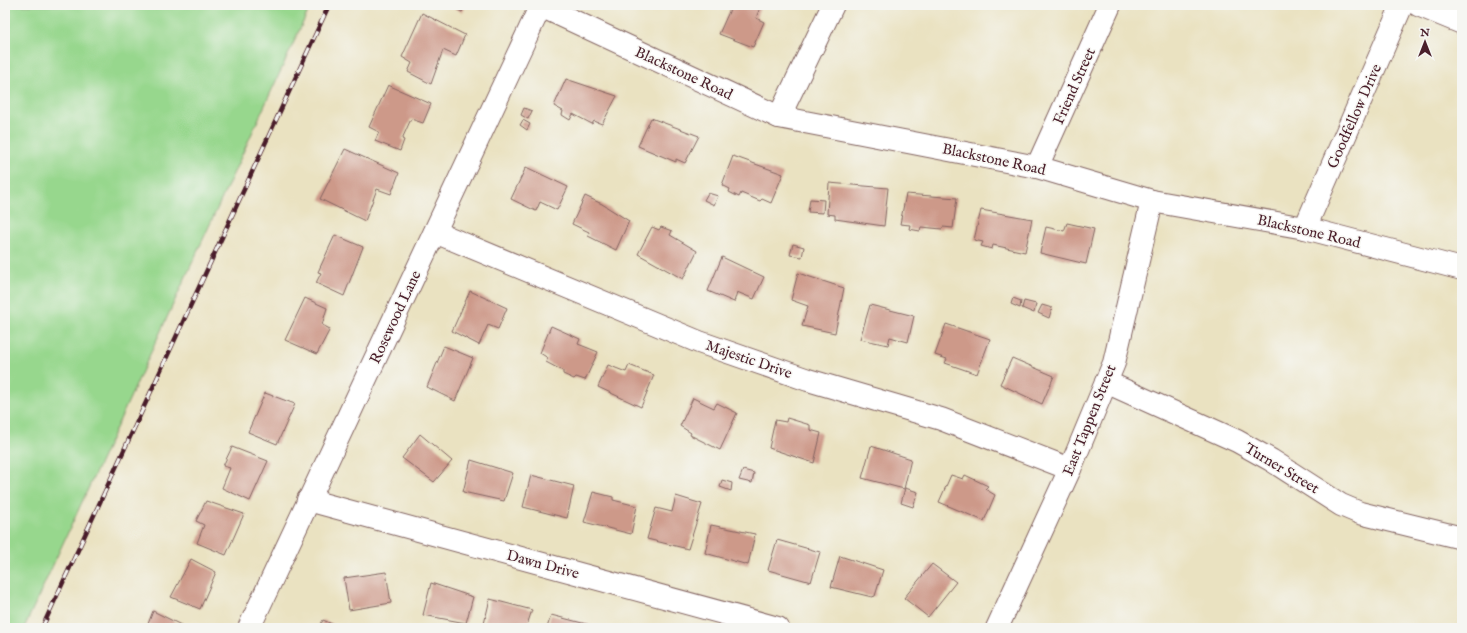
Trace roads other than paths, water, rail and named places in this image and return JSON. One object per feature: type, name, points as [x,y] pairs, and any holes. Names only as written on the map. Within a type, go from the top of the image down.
[{"type":"street","points":[[779,117],[833,5]]},
{"type":"street","name":"Friend Street","points":[[1037,167],[1110,5]]},
{"type":"street","name":"Goodfellow Drive","points":[[1305,228],[1402,5]]},
{"type":"street","points":[[1418,5],[1462,23]]},
{"type":"street","name":"Blackstone Road","points":[[541,6],[779,117],[1037,167],[1152,201],[1305,228],[1462,269]]},
{"type":"street","name":"Rosewood Lane","points":[[249,628],[541,6]]},
{"type":"street","name":"East Tappen Street","points":[[997,628],[1070,469],[1114,363],[1152,201]]},
{"type":"street","name":"Majestic Drive","points":[[435,232],[699,342],[808,380],[941,419],[1070,469]]},
{"type":"street","name":"Turner Street","points":[[1106,382],[1237,441],[1271,460],[1341,505],[1360,513],[1462,538]]},
{"type":"street","name":"Dawn Drive","points":[[308,500],[778,628]]},
{"type":"railway","points":[[42,628],[329,5]]}]
